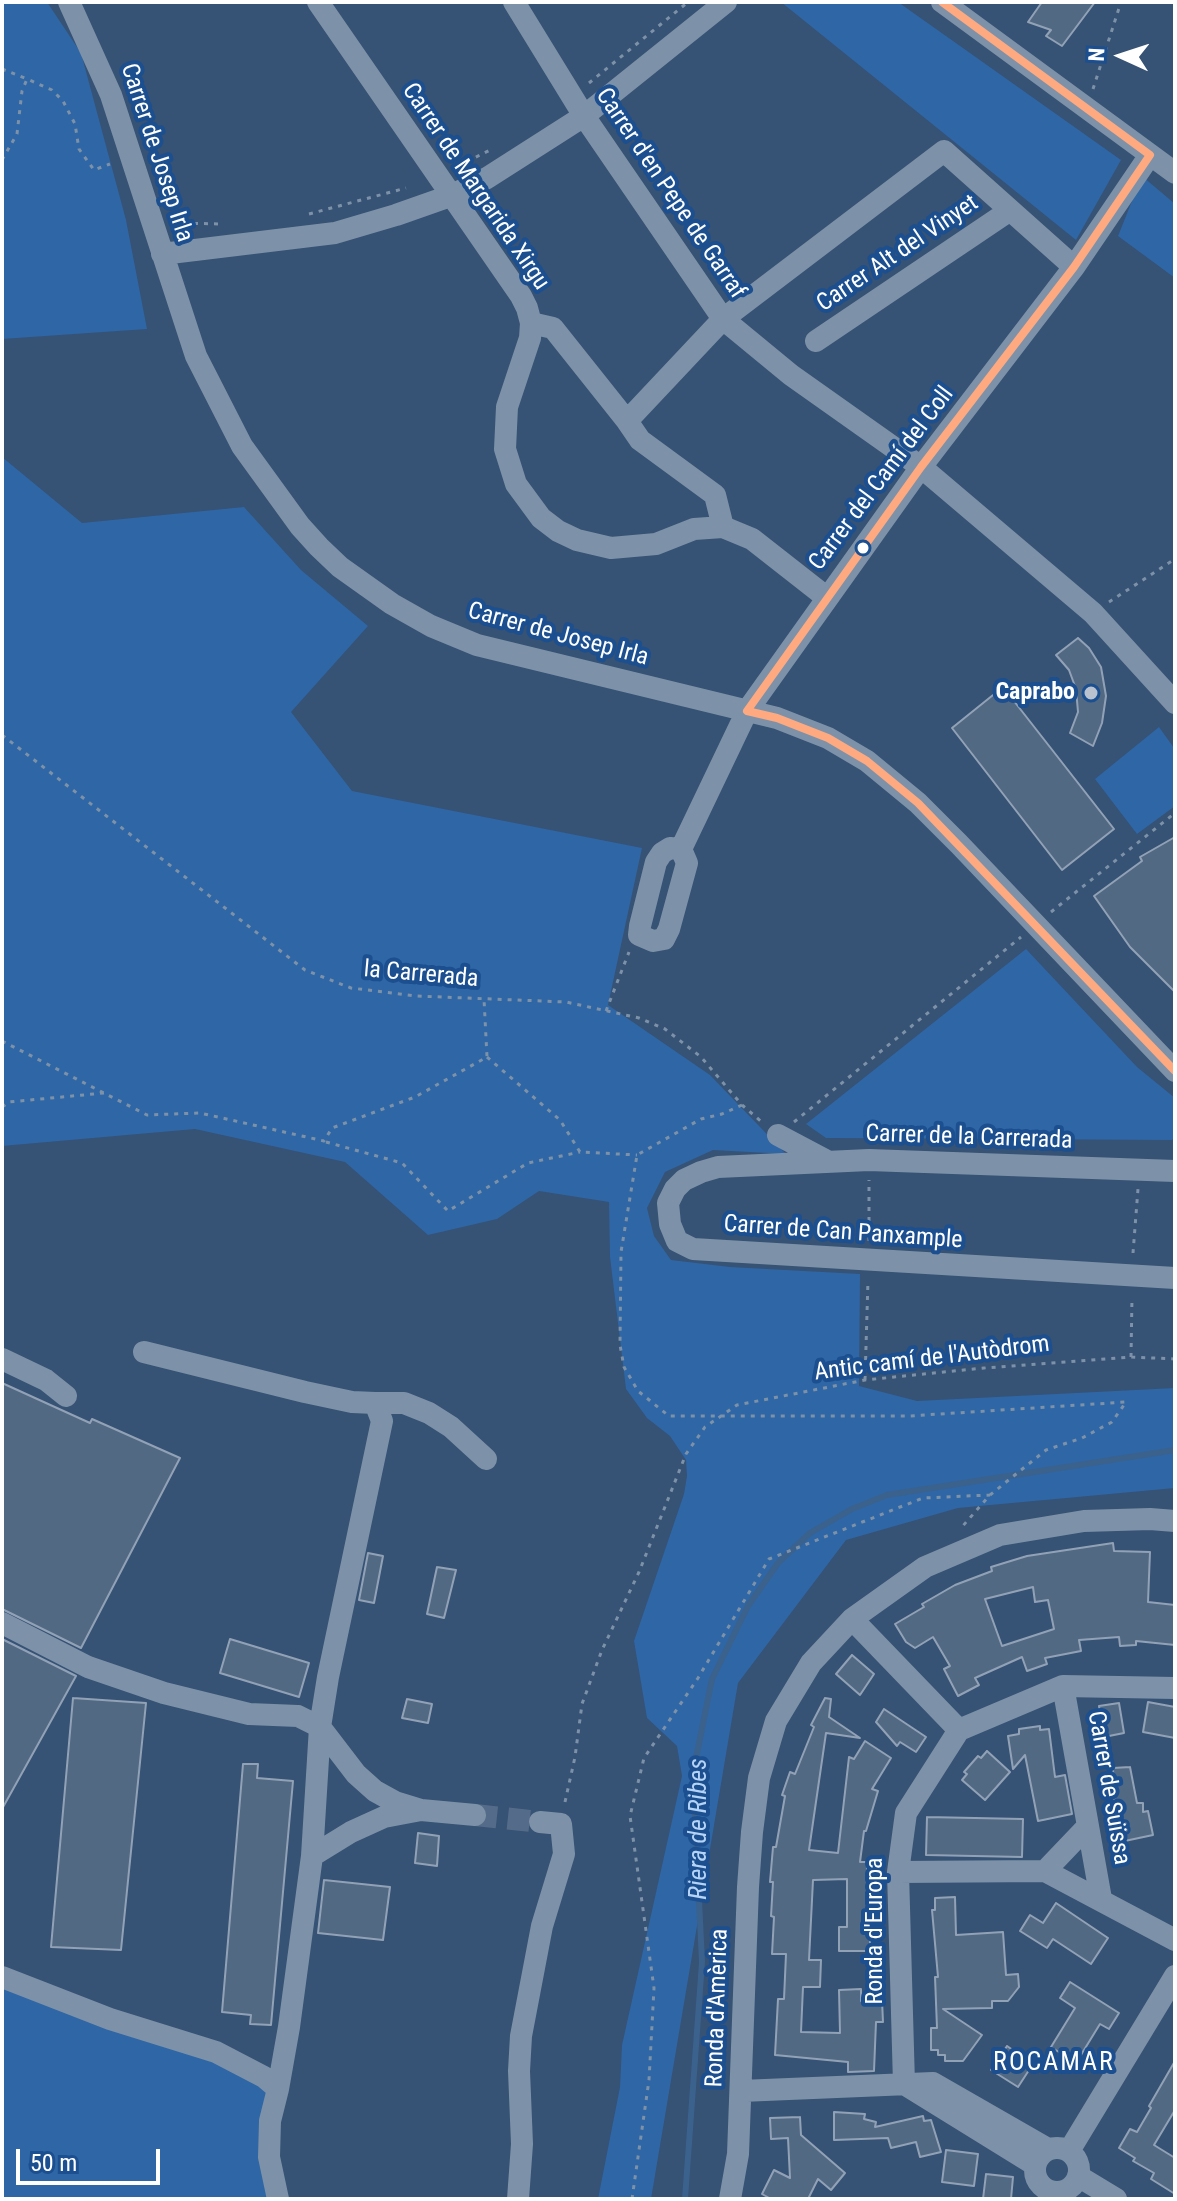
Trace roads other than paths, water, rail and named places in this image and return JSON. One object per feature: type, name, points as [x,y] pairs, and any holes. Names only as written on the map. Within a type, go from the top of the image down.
[{"type":"street","name":"Carrer de Josep Irla","points":[[69,2],[96,58],[133,157],[196,356],[242,446],[300,526],[340,567],[392,604],[431,626],[477,645],[777,718],[828,738],[867,761],[918,803],[1175,1071]]},
{"type":"street","name":"Carrer de Margarida Xirgu","points":[[318,2],[521,296],[531,323],[527,352],[507,407],[505,449],[516,484],[541,518],[577,540],[611,548],[643,547],[668,541],[694,529],[723,527]]},
{"type":"street","name":"Carrer d'en Pepe de Garraf","points":[[514,2],[584,116],[723,319],[791,375],[921,467],[1093,613],[1175,703]]},
{"type":"street","points":[[162,254],[335,233],[450,196],[487,178],[584,116],[726,2]]},
{"type":"street","points":[[942,2],[1175,173]]},
{"type":"street","points":[[627,421],[723,319],[944,151],[1074,267]]},
{"type":"street","name":"Carrer del Camí del Coll","points":[[639,935],[656,862],[670,848],[681,849],[747,711],[921,467],[1074,267],[1150,155]]},
{"type":"street","name":"Carrer Alt del Vinyet","points":[[816,341],[1009,211]]},
{"type":"street","points":[[531,323],[553,328],[640,440],[715,495],[723,527],[752,539],[826,597]]},
{"type":"street","points":[[778,1135],[830,1163]]},
{"type":"street","name":"Carrer de la Carrerada","points":[[781,1165],[869,1160],[1169,1167]]},
{"type":"street","name":"Carrer de Can Panxample","points":[[781,1165],[718,1167],[684,1180],[668,1203],[670,1224],[677,1241],[693,1249],[1175,1278]]},
{"type":"street","points":[[144,1352],[352,1402],[404,1403],[429,1413],[451,1427],[486,1459]]},
{"type":"street","points":[[2,1359],[46,1380],[66,1396]]},
{"type":"street","points":[[278,2199],[269,2157],[270,2121],[289,2027],[312,1856],[320,1727],[328,1677],[382,1421],[375,1403]]},
{"type":"street","name":"Ronda d'Amèrica","points":[[730,2199],[738,2154],[748,1887],[759,1778],[776,1721],[811,1663],[852,1619],[925,1567],[1000,1535],[1084,1521],[1175,1521]]},
{"type":"street","points":[[852,1619],[959,1730],[1063,1686],[1175,1688]]},
{"type":"street","points":[[2,1623],[106,1675],[222,1709],[249,1714],[298,1716],[320,1727],[356,1774],[375,1791],[395,1802],[421,1810],[475,1815]]},
{"type":"street","name":"Carrer de Suïssa","points":[[1063,1686],[1101,1899]]},
{"type":"street","name":"Ronda d'Europa","points":[[904,2084],[898,1872],[906,1813],[959,1730]]},
{"type":"street","points":[[312,1856],[384,1817],[421,1810]]},
{"type":"street","points":[[518,2199],[522,2144],[521,2036],[542,1926],[564,1854],[550,1823]]},
{"type":"street","points":[[1045,1871],[1087,1827]]},
{"type":"street","points":[[898,1872],[1045,1871],[1175,1940]]},
{"type":"street","points":[[1116,2199],[1078,2188],[1041,2194],[1038,2183],[1051,2155],[1175,1976]]},
{"type":"street","points":[[2,1977],[123,2024],[216,2052],[248,2067],[278,2089]]},
{"type":"street","points":[[741,2091],[904,2084],[1079,2167],[1078,2188]]},
{"type":"waterway","name":"Riera de Ribes","points":[[685,2199],[702,1962],[693,1773],[712,1679],[748,1606],[778,1563],[810,1533],[852,1509],[887,1495],[1175,1450]]},
{"type":"tunnel","points":[[475,1815],[540,1822]]},
{"type":"place","name":"Caprabo","points":[[1091,693]]},
{"type":"district","name":"ROCAMAR","points":[[1054,2063]]}]
